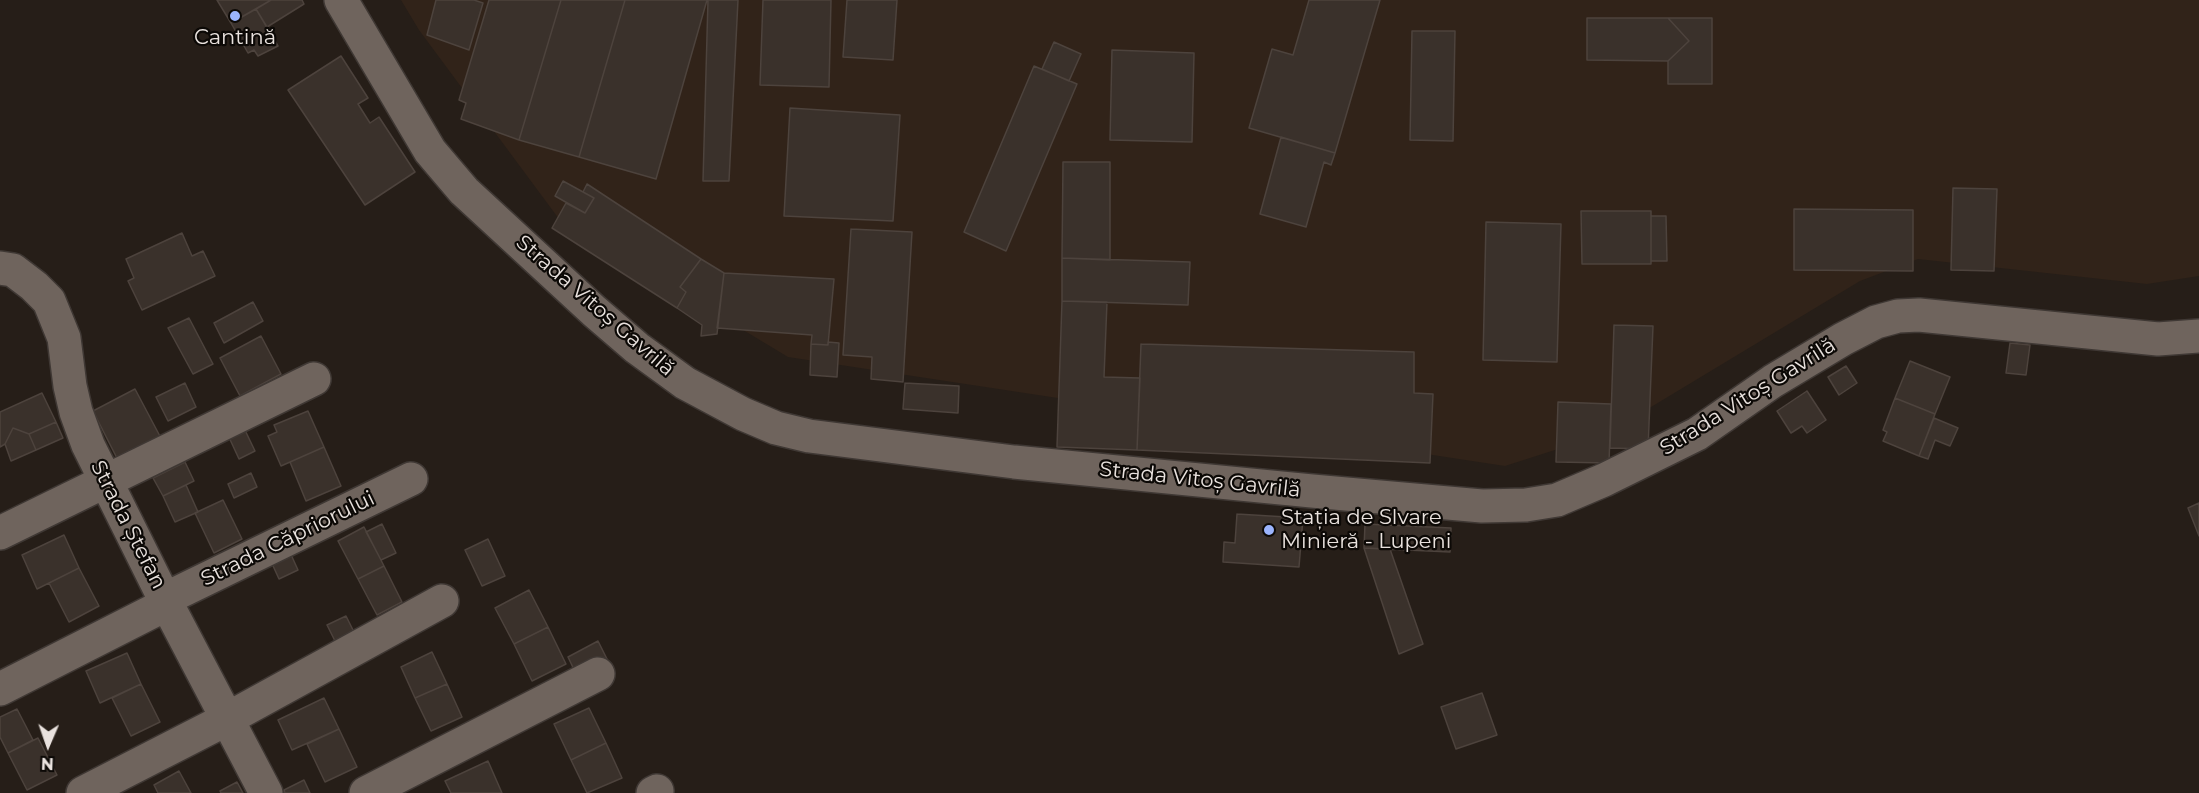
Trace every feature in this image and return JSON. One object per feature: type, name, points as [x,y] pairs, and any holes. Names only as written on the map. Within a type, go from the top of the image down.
[{"type":"street","name":"Strada Vitoș Gavrilă","points":[[341,0],[430,151],[464,191],[594,311],[637,348],[685,383],[743,414],[776,428],[809,436],[1014,462],[1312,491],[1482,506],[1526,505],[1557,500],[1604,480],[1697,434],[1773,381],[1875,322],[1919,315],[2158,339],[2199,336]]},
{"type":"street","name":"Strada Ștefan","points":[[0,268],[13,270],[49,301],[64,338],[70,386],[84,436],[166,602],[266,793]]},
{"type":"street","points":[[0,533],[315,379]]},
{"type":"street","name":"Strada Căpriorului","points":[[0,689],[166,602],[411,479]]},
{"type":"street","points":[[83,793],[227,719],[442,601]]},
{"type":"street","points":[[366,793],[598,674]]},
{"type":"shaded area","points":[[401,0],[2199,0],[2199,276],[2147,284],[1918,259],[1860,281],[1608,433],[1505,466],[788,357],[559,219],[419,30]]},
{"type":"building","name":"Cantină","points":[[217,0],[271,0],[231,23]]},
{"type":"building","points":[[271,0],[302,0],[304,4],[267,27],[256,9]]},
{"type":"building","points":[[436,0],[474,0],[483,3],[469,50],[427,35]]},
{"type":"building","points":[[489,0],[561,0],[519,140],[461,119],[466,103],[459,100]]},
{"type":"building","points":[[561,0],[625,0],[579,157],[519,140]]},
{"type":"building","points":[[625,0],[707,0],[656,179],[579,157]]},
{"type":"building","points":[[708,0],[738,0],[729,181],[703,181]]},
{"type":"building","points":[[763,0],[831,0],[829,87],[760,85]]},
{"type":"building","points":[[847,0],[897,0],[893,60],[843,57]]},
{"type":"building","points":[[1309,0],[1380,0],[1335,153],[1249,128],[1272,49],[1293,55]]},
{"type":"building","points":[[256,9],[278,46],[258,56],[254,50],[248,53],[231,23]]},
{"type":"building","points":[[1587,18],[1668,18],[1689,41],[1668,61],[1587,60]]},
{"type":"building","points":[[1668,18],[1712,18],[1712,84],[1668,84],[1668,61],[1689,41]]},
{"type":"building","points":[[1412,31],[1455,31],[1453,141],[1410,140]]},
{"type":"building","points":[[1054,42],[1081,54],[1069,81],[1042,69]]},
{"type":"building","points":[[1112,50],[1194,53],[1192,142],[1110,140]]},
{"type":"building","points":[[341,56],[368,98],[358,104],[370,123],[379,117],[415,172],[365,205],[288,90]]},
{"type":"building","points":[[1034,66],[1077,84],[1006,251],[964,232]]},
{"type":"building","points":[[790,108],[900,115],[893,221],[784,216]]},
{"type":"building","points":[[1281,137],[1335,153],[1331,165],[1324,162],[1306,227],[1260,214]]},
{"type":"building","points":[[1063,162],[1110,162],[1110,260],[1062,258]]},
{"type":"building","points":[[563,181],[594,198],[585,213],[555,196]]},
{"type":"building","points":[[587,184],[701,259],[680,287],[686,292],[677,308],[552,228],[566,203],[585,213],[594,198],[583,192]]},
{"type":"building","points":[[1953,188],[1997,189],[1994,271],[1951,270]]},
{"type":"building","points":[[1794,209],[1913,210],[1913,271],[1794,270]]},
{"type":"building","points":[[1581,211],[1651,211],[1651,264],[1582,264]]},
{"type":"building","points":[[1651,216],[1666,216],[1667,261],[1651,261]]},
{"type":"building","points":[[1486,222],[1561,224],[1557,362],[1483,360]]},
{"type":"building","points":[[851,229],[912,232],[903,382],[871,379],[872,357],[843,355]]},
{"type":"building","points":[[182,233],[192,256],[203,251],[215,276],[142,310],[128,281],[134,278],[126,259]]},
{"type":"building","points":[[1062,258],[1190,262],[1188,305],[1062,301]]},
{"type":"building","points":[[701,259],[724,273],[717,334],[701,336],[702,325],[677,308],[686,292],[680,287]]},
{"type":"building","points":[[724,273],[834,279],[828,345],[811,344],[812,335],[717,328]]},
{"type":"building","points":[[1062,301],[1107,302],[1104,377],[1140,378],[1137,450],[1057,447]]},
{"type":"building","points":[[253,302],[263,321],[224,343],[214,323]]},
{"type":"building","points":[[189,318],[213,364],[193,374],[168,328]]},
{"type":"building","points":[[1614,325],[1653,326],[1648,449],[1610,448]]},
{"type":"building","points":[[261,336],[281,374],[240,396],[220,358]]},
{"type":"building","points":[[828,342],[839,343],[837,377],[810,375],[811,344],[828,345]]},
{"type":"building","points":[[2010,343],[2030,345],[2026,375],[2006,373]]},
{"type":"building","points":[[1141,344],[1414,352],[1414,393],[1433,394],[1430,463],[1137,450]]},
{"type":"building","points":[[1910,361],[1950,377],[1935,414],[1895,398]]},
{"type":"building","points":[[1846,366],[1857,383],[1839,395],[1828,377]]},
{"type":"building","points":[[185,383],[196,407],[168,421],[156,397]]},
{"type":"building","points":[[905,383],[959,386],[958,413],[903,409]]},
{"type":"building","points":[[135,389],[162,440],[123,470],[93,411]]},
{"type":"building","points":[[1807,391],[1826,420],[1807,433],[1802,426],[1791,433],[1777,411]]},
{"type":"building","points":[[42,393],[56,422],[29,434],[13,428],[5,444],[0,447],[0,412]]},
{"type":"building","points":[[1895,398],[1935,414],[1919,456],[1883,441],[1887,432],[1883,430]]},
{"type":"building","points":[[1558,402],[1611,404],[1609,463],[1556,462]]},
{"type":"building","points":[[308,411],[324,447],[281,466],[268,436],[277,432],[274,425]]},
{"type":"building","points":[[1934,418],[1958,428],[1950,446],[1935,440],[1928,459],[1919,456]]},
{"type":"building","points":[[56,422],[63,438],[36,450],[29,434]]},
{"type":"building","points":[[243,426],[255,451],[239,459],[227,433]]},
{"type":"building","points":[[13,428],[29,434],[36,450],[11,461],[5,444]]},
{"type":"building","points":[[324,447],[341,486],[306,501],[290,462]]},
{"type":"building","points":[[185,462],[194,481],[163,496],[153,478]]},
{"type":"building","points":[[251,473],[257,487],[234,498],[228,484]]},
{"type":"building","points":[[186,485],[198,512],[175,522],[163,496]]},
{"type":"building","points":[[223,500],[242,539],[214,553],[195,513]]},
{"type":"building","points":[[2199,503],[2199,536],[2188,508]]},
{"type":"building","name":"Stația de Slvare Minieră - Lupeni","points":[[1237,514],[1303,518],[1299,567],[1223,562],[1224,542],[1235,543]]},
{"type":"building","points":[[382,524],[396,553],[381,560],[366,532]]},
{"type":"building","points":[[1365,524],[1451,528],[1450,552],[1364,548]]},
{"type":"building","points":[[364,527],[384,566],[358,579],[338,541]]},
{"type":"building","points":[[64,535],[79,568],[37,589],[22,555]]},
{"type":"building","points":[[488,539],[505,576],[482,586],[465,550]]},
{"type":"building","points":[[288,548],[298,570],[279,579],[269,557]]},
{"type":"building","points":[[1364,548],[1390,549],[1423,644],[1399,654]]},
{"type":"building","points":[[384,566],[402,602],[377,615],[358,579]]},
{"type":"building","points":[[79,568],[99,606],[69,622],[49,583]]},
{"type":"building","points":[[529,590],[548,627],[514,644],[495,608]]},
{"type":"building","points":[[346,616],[357,638],[338,647],[327,625]]},
{"type":"building","points":[[548,627],[566,664],[532,681],[514,644]]},
{"type":"building","points":[[598,641],[608,661],[577,676],[568,657]]},
{"type":"building","points":[[432,652],[447,684],[415,698],[401,667]]},
{"type":"building","points":[[127,653],[141,684],[100,703],[86,671]]},
{"type":"building","points":[[141,684],[160,722],[131,736],[112,698]]},
{"type":"building","points":[[447,684],[462,717],[431,731],[415,698]]},
{"type":"building","points":[[1482,693],[1497,735],[1456,749],[1441,707]]},
{"type":"building","points":[[324,698],[339,729],[292,750],[278,720]]},
{"type":"building","points":[[589,708],[606,743],[571,760],[554,724]]},
{"type":"building","points":[[17,709],[33,740],[8,753],[0,737],[0,717]]},
{"type":"building","points":[[339,729],[357,767],[325,782],[307,744]]},
{"type":"building","points":[[38,738],[57,775],[27,790],[8,753]]},
{"type":"building","points":[[606,743],[622,778],[587,793],[571,760]]},
{"type":"building","points":[[488,761],[502,793],[451,793],[445,781]]},
{"type":"building","points":[[179,771],[191,793],[158,793],[154,785]]},
{"type":"building","points":[[304,780],[310,793],[285,793],[284,790]]},
{"type":"building","points":[[237,782],[243,793],[221,793],[220,791]]},
{"type":"place","name":"Cantină","points":[[235,16]]},
{"type":"place","name":"Stația de Slvare Minieră - Lupeni","points":[[1269,530]]}]
